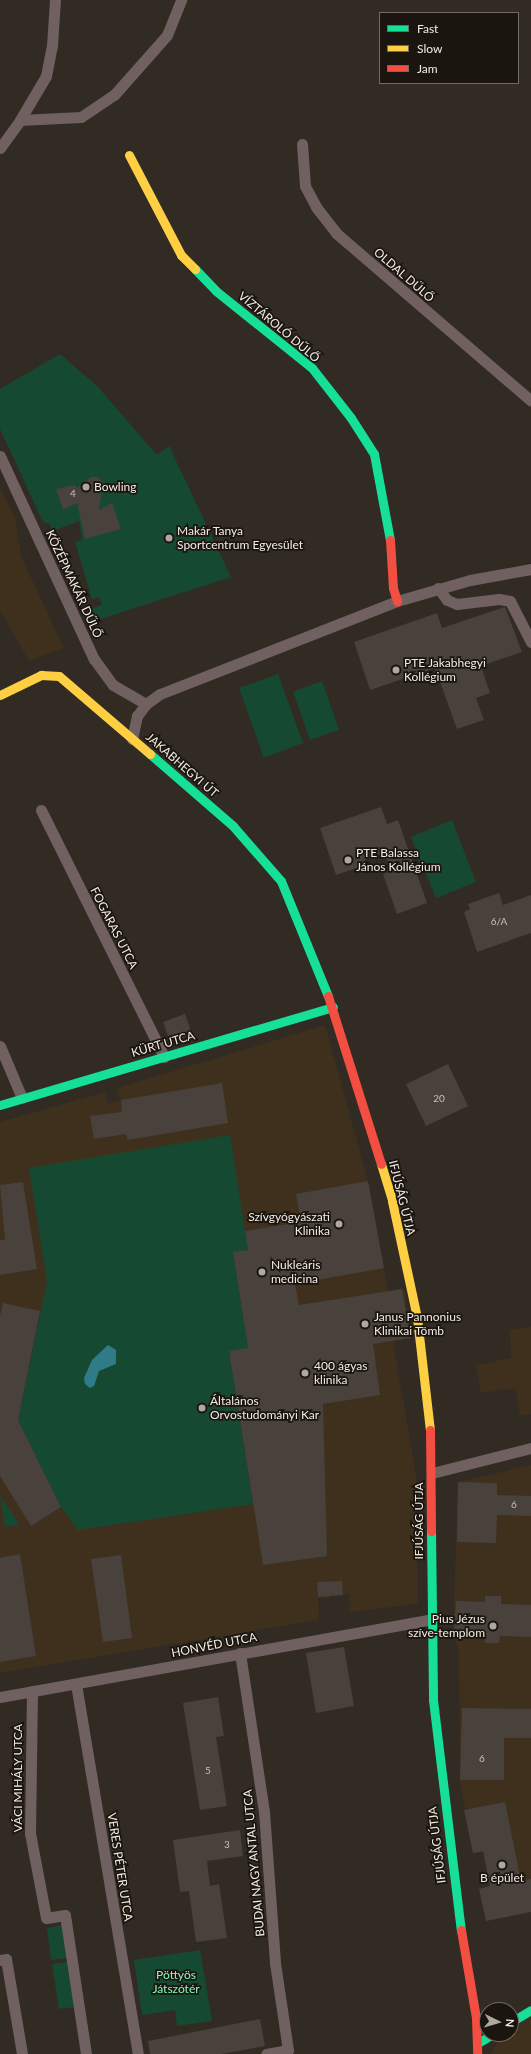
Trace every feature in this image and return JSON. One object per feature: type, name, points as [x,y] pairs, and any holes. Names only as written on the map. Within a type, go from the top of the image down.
[{"type":"street","points":[[0,148],[20,120],[46,76],[52,46],[55,0]]},
{"type":"street","points":[[20,120],[81,117],[98,107],[141,67],[167,34],[181,0]]},
{"type":"street","name":"OLDAL DŰLŐ","points":[[302,144],[305,186],[316,208],[336,233],[531,401]]},
{"type":"street","name":"VÍZTÁROLÓ DŰLŐ","points":[[129,155],[181,255],[216,291],[312,368],[351,418],[374,454],[389,531],[393,588],[397,601]]},
{"type":"street","name":"KÖZÉPMAKÁR DŰLŐ","points":[[0,456],[94,659],[113,685],[146,704]]},
{"type":"street","name":"JAKABHEGYI ÚT","points":[[333,1007],[281,881],[273,869],[233,826],[132,738],[137,716],[146,704],[160,694],[397,601],[438,588],[531,569]]},
{"type":"street","points":[[438,588],[447,600],[457,604],[499,599],[510,601],[531,642]]},
{"type":"street","points":[[0,695],[41,674],[60,676],[132,738]]},
{"type":"street","name":"FOGARAS UTCA","points":[[41,810],[164,1057]]},
{"type":"street","name":"KÜRT UTCA","points":[[0,1105],[333,1007]]},
{"type":"street","name":"IFJÚSÁG ÚTJA","points":[[333,1007],[392,1201],[416,1311],[430,1426],[432,1474],[433,1700],[453,1879],[478,2043],[477,2054]]},
{"type":"street","points":[[0,1046],[22,1098]]},
{"type":"street","points":[[432,1474],[531,1448]]},
{"type":"street","name":"HONVÉD UTCA","points":[[0,1696],[76,1684],[432,1619]]},
{"type":"street","name":"BUDAI NAGY ANTAL UTCA","points":[[240,1653],[264,1812],[275,1963],[288,2050],[266,2054]]},
{"type":"street","name":"VERES PÉTER UTCA","points":[[76,1684],[138,2054]]},
{"type":"street","name":"VÁCI MIHÁLY UTCA","points":[[32,1691],[30,1834],[46,1918],[65,1915],[86,2054]]},
{"type":"street","points":[[0,1960],[6,1959],[22,2054]]},
{"type":"street","points":[[519,2017],[531,2010]]},
{"type":"shaded area","points":[[0,487],[15,518],[21,556],[64,648],[29,661],[0,611]]},
{"type":"shaded area","name":"Általános Orvostudományi Kar","points":[[325,1025],[368,1181],[388,1291],[404,1289],[412,1338],[393,1341],[416,1476],[418,1604],[349,1612],[350,1594],[330,1596],[330,1599],[318,1597],[319,1620],[0,1673],[0,1122],[105,1092],[108,1103],[120,1101],[117,1088]]},
{"type":"shaded area","points":[[531,1327],[531,1414],[520,1416],[515,1388],[481,1393],[476,1365],[511,1358],[510,1330]]},
{"type":"shaded area","points":[[531,1465],[531,1912],[486,1921],[479,1889],[490,1886],[483,1852],[473,1853],[460,1780],[459,1649],[453,1635],[458,1482]]},
{"type":"shaded area","points":[[531,2016],[531,2054],[491,2054],[498,2042],[519,2042],[519,2024]]},
{"type":"green space","points":[[60,354],[97,386],[157,455],[169,446],[231,577],[91,622],[88,609],[102,605],[99,597],[92,599],[75,542],[82,540],[79,521],[53,531],[49,523],[43,522],[0,429],[0,389]]},
{"type":"green space","points":[[278,674],[303,743],[264,758],[239,688]]},
{"type":"green space","points":[[322,681],[339,730],[310,740],[293,692]]},
{"type":"green space","points":[[452,820],[476,882],[436,898],[411,837]]},
{"type":"green space","points":[[230,1135],[248,1250],[233,1253],[248,1348],[229,1352],[253,1504],[78,1530],[61,1507],[18,1420],[47,1281],[29,1168]]},
{"type":"green space","points":[[0,1495],[19,1524],[5,1527]]},
{"type":"green space","points":[[63,1925],[67,1958],[51,1960],[47,1928]]},
{"type":"green space","name":"Pöttyös Játszótér","points":[[200,1950],[212,2021],[177,2026],[175,2010],[142,2015],[134,1960]]},
{"type":"green space","points":[[67,1962],[74,2007],[59,2009],[52,1964]]},
{"type":"water","points":[[108,1345],[116,1350],[116,1364],[99,1371],[94,1386],[90,1388],[85,1384],[84,1378],[92,1360]]},
{"type":"building","points":[[91,477],[97,477],[103,482],[99,510],[112,503],[121,529],[85,539],[77,503],[63,510],[56,489],[75,485],[77,488]]},
{"type":"building","name":"PTE Jakabhegyi Kollégium","points":[[505,607],[522,652],[481,666],[490,693],[476,698],[484,720],[457,729],[435,668],[370,690],[354,642],[437,613],[442,628]]},
{"type":"building","name":"PTE Balassa János Kollégium","points":[[381,807],[387,824],[398,820],[427,903],[397,914],[383,874],[391,871],[385,853],[365,860],[366,865],[336,875],[320,828]]},
{"type":"building","points":[[499,893],[503,905],[531,895],[531,933],[477,952],[464,912],[470,909],[468,904]]},
{"type":"building","points":[[185,1014],[192,1034],[170,1042],[163,1022]]},
{"type":"building","points":[[448,1064],[468,1106],[426,1126],[406,1084]]},
{"type":"building","points":[[222,1083],[228,1123],[128,1140],[126,1134],[94,1139],[90,1116],[122,1112],[121,1100]]},
{"type":"building","name":"400 ágyas klinika","points":[[368,1181],[384,1268],[295,1284],[299,1305],[402,1289],[410,1338],[373,1344],[380,1395],[323,1404],[327,1556],[263,1565],[229,1351],[248,1348],[233,1252],[248,1250],[245,1231],[301,1222],[296,1194]]},
{"type":"building","points":[[23,1182],[37,1269],[0,1275],[0,1240],[5,1240],[0,1185]]},
{"type":"building","points":[[3,1303],[40,1311],[18,1420],[61,1507],[31,1526],[0,1476],[0,1316]]},
{"type":"building","points":[[458,1482],[497,1483],[497,1495],[531,1496],[531,1516],[497,1515],[496,1543],[457,1542]]},
{"type":"building","points":[[20,1554],[36,1656],[0,1662],[0,1558]]},
{"type":"building","points":[[121,1555],[132,1638],[103,1642],[91,1559]]},
{"type":"building","points":[[342,1581],[343,1595],[318,1597],[317,1582]]},
{"type":"building","name":"Pius Jézus szíve-templom","points":[[485,1596],[501,1596],[501,1604],[531,1605],[531,1637],[500,1636],[499,1643],[485,1643],[485,1636],[454,1635],[456,1601],[485,1602]]},
{"type":"building","points":[[344,1647],[354,1706],[316,1713],[306,1653]]},
{"type":"building","points":[[218,1697],[224,1736],[216,1737],[227,1806],[200,1810],[183,1703]]},
{"type":"building","points":[[462,1708],[531,1709],[531,1738],[504,1738],[504,1780],[460,1780]]},
{"type":"building","name":"B épület","points":[[505,1802],[521,1881],[531,1879],[531,1912],[486,1921],[479,1889],[490,1886],[483,1851],[473,1853],[464,1810]]},
{"type":"building","points":[[240,1830],[243,1856],[207,1861],[210,1886],[219,1884],[227,1938],[196,1942],[189,1891],[180,1892],[173,1840]]},
{"type":"building","points":[[260,2019],[265,2046],[221,2054],[150,2054],[148,2041]]},
{"type":"traffic: fast","points":[[195,269],[216,291],[312,368],[351,418],[374,454],[390,540]]},
{"type":"traffic: fast","points":[[150,754],[233,826],[281,881],[328,996]]},
{"type":"traffic: fast","points":[[0,1105],[333,1007]]},
{"type":"traffic: fast","points":[[431,1531],[433,1700],[461,1930]]},
{"type":"traffic: fast","points":[[519,2017],[531,2010]]},
{"type":"traffic: slow","points":[[129,155],[181,255],[195,269]]},
{"type":"traffic: slow","points":[[0,695],[41,675],[59,676],[150,754]]},
{"type":"traffic: slow","points":[[381,1164],[392,1201],[417,1318],[430,1430]]},
{"type":"traffic: jam","points":[[390,540],[393,588],[397,601]]},
{"type":"traffic: jam","points":[[328,996],[381,1164]]},
{"type":"traffic: jam","points":[[430,1430],[431,1531]]},
{"type":"traffic: jam","points":[[461,1930],[476,2018],[477,2054]]},
{"type":"place","name":"Bowling","points":[[86,487]]},
{"type":"place","name":"Makár Tanya Sportcentrum Egyesület","points":[[169,538]]},
{"type":"place","name":"PTE Jakabhegyi Kollégium","points":[[396,670]]},
{"type":"place","name":"PTE Balassa János Kollégium","points":[[348,860]]},
{"type":"place","name":"Szívgyógyászati Klinika","points":[[339,1224]]},
{"type":"place","name":"Nukleáris medicina","points":[[262,1272]]},
{"type":"place","name":"Janus Pannonius Klinikai Tömb","points":[[365,1324]]},
{"type":"place","name":"400 ágyas klinika","points":[[305,1373]]},
{"type":"place","name":"Általános Orvostudományi Kar","points":[[202,1408]]},
{"type":"place","name":"Pius Jézus szíve-templom","points":[[493,1626]]},
{"type":"place","name":"B épület","points":[[502,1865]]}]
